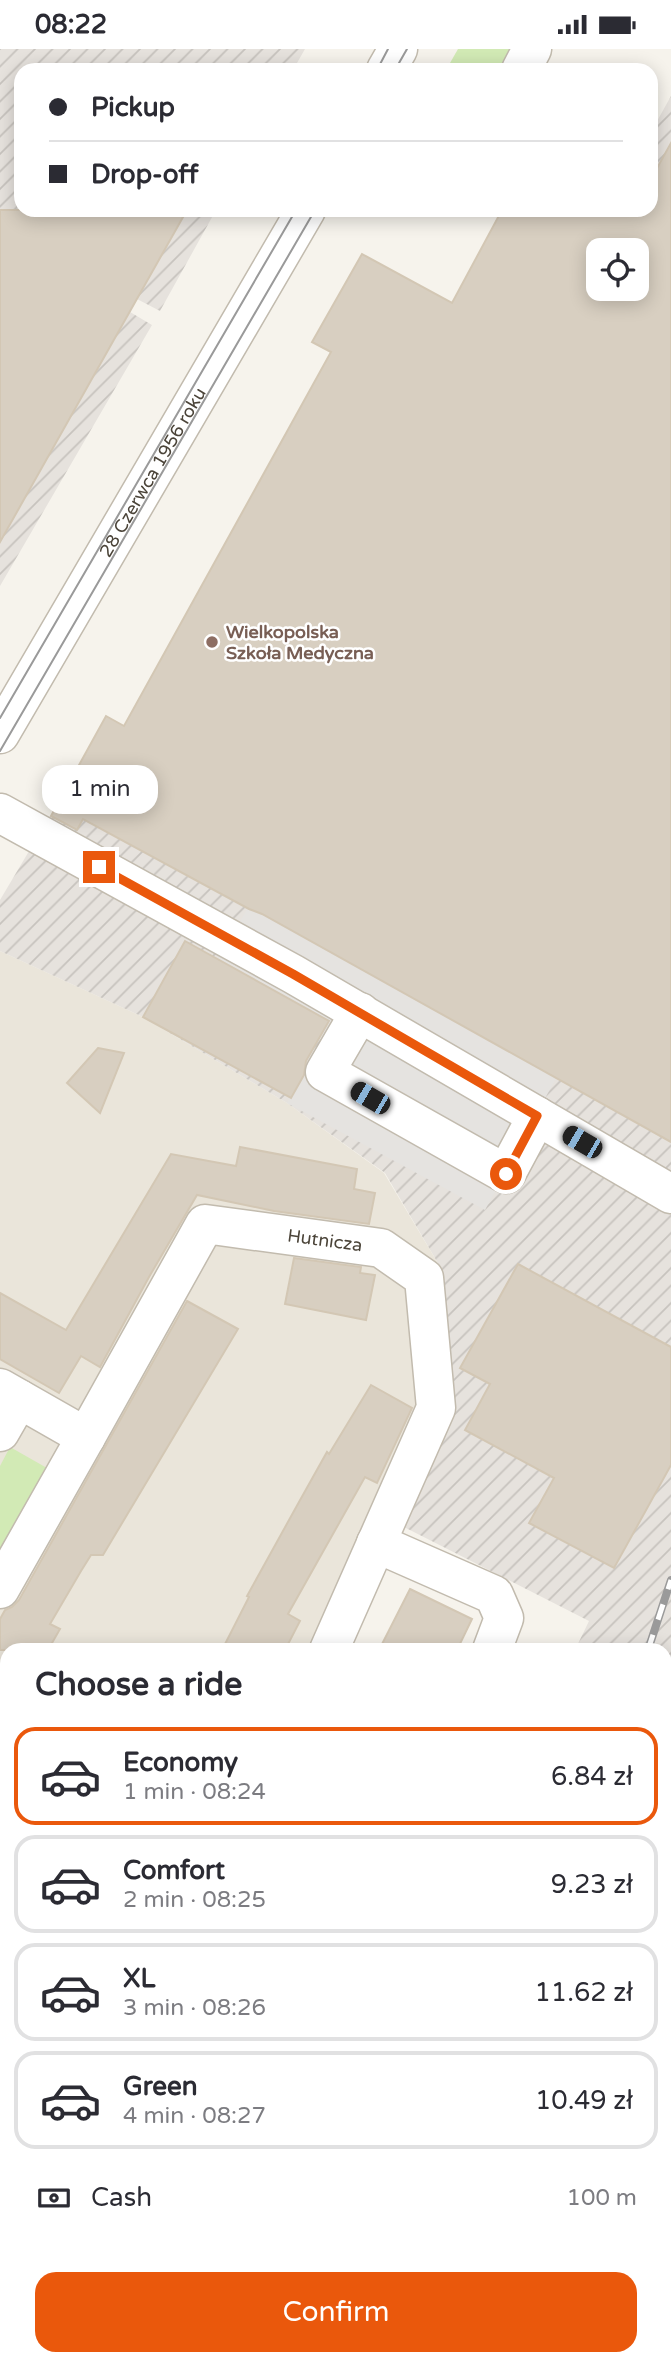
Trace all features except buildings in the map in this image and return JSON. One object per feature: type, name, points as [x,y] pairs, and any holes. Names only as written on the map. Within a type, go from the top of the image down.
[{"type":"street","name":"28 Czerwca 1956 roku","points":[[0,734],[302,217]]},
{"type":"street","points":[[0,813],[360,1012],[671,1194]]},
{"type":"street","points":[[360,1012],[325,1072],[506,1174],[537,1116]]},
{"type":"street","name":"Hutnicza","points":[[86,1437],[205,1224],[381,1248],[424,1278],[436,1408],[332,1643]]},
{"type":"street","points":[[0,1432],[10,1393],[86,1437],[0,1590]]},
{"type":"street","points":[[376,1543],[494,1595],[504,1618],[495,1643]]},
{"type":"shaded area","points":[[0,49],[305,49],[297,63],[14,63],[14,217],[212,217],[160,311],[137,299],[130,312],[152,325],[0,586]]},
{"type":"shaded area","points":[[671,96],[671,1643],[578,1643],[589,1621],[402,1526],[453,1413],[439,1265],[385,1173],[287,1103],[143,1017],[0,951],[0,900],[57,804],[226,897],[586,250],[586,301],[649,301],[649,238],[592,238],[604,217],[658,217],[658,119]]},
{"type":"shaded area","points":[[249,906],[556,1078],[485,1210],[287,1103],[333,1024],[218,959]]},
{"type":"shaded area","points":[[0,951],[143,1017],[287,1103],[384,1173],[439,1265],[453,1414],[351,1643],[0,1643]]},
{"type":"green space","points":[[458,49],[513,49],[505,63],[450,63]]},
{"type":"green space","points":[[10,1447],[47,1468],[0,1552],[0,1466]]},
{"type":"tram line","points":[[381,63],[388,49]]},
{"type":"tram line","points":[[399,63],[407,49]]},
{"type":"tram line","points":[[0,718],[292,217]]},
{"type":"tram line","points":[[0,751],[311,217]]},
{"type":"railway","points":[[650,1643],[671,1580]]},
{"type":"place","name":"Wielkopolska Szkoła Medyczna","points":[[212,642]]},
{"type":"route","points":[[99,867],[293,974],[537,1116],[506,1174]]}]
